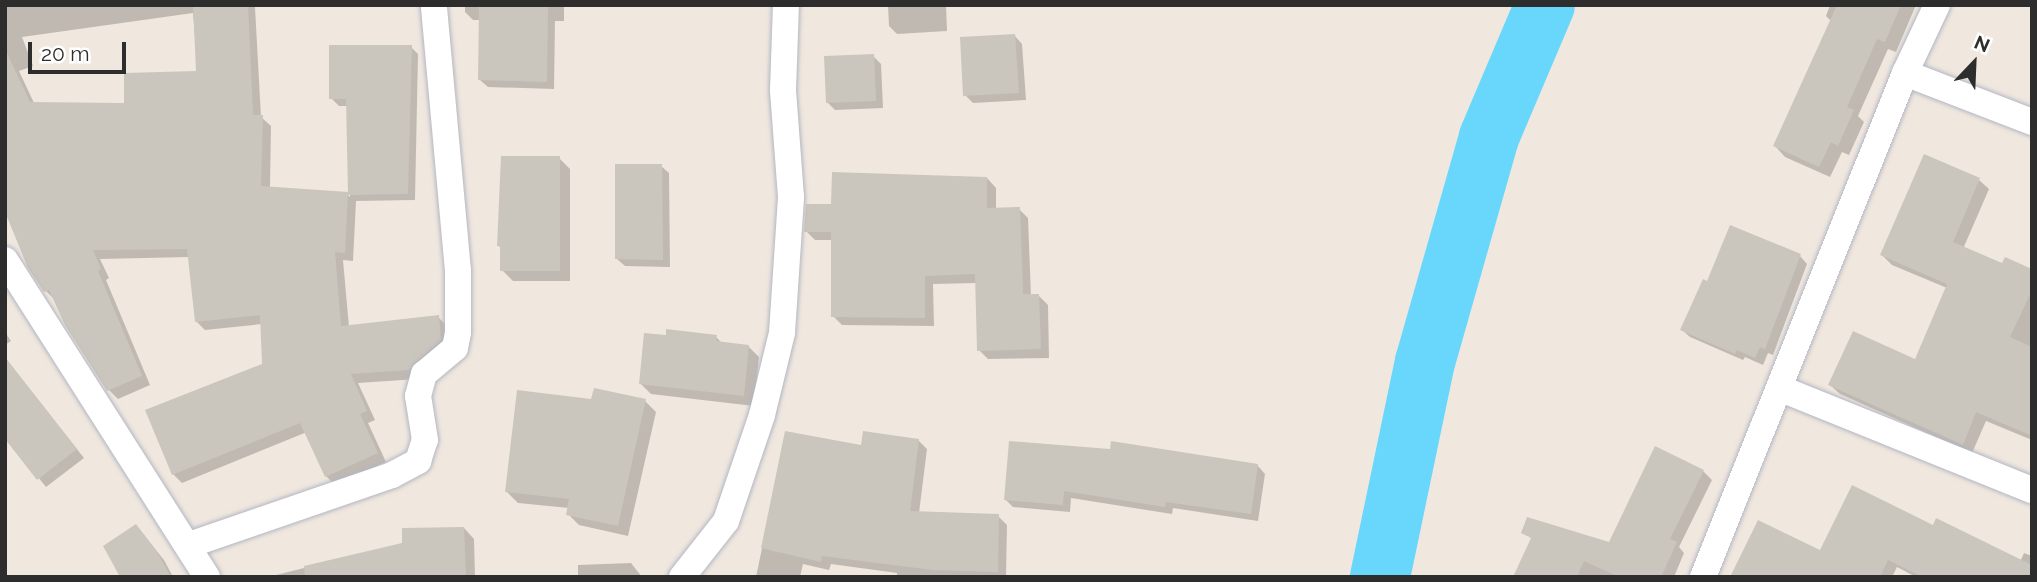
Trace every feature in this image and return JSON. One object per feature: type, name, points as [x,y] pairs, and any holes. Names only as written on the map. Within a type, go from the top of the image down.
[{"type":"street","points":[[189,545],[392,475],[418,461],[425,440],[418,396],[425,374],[455,348],[458,332],[458,271],[433,5]]},
{"type":"street","points":[[682,577],[726,521],[762,415],[782,333],[791,197],[783,90],[786,5]]},
{"type":"street","points":[[1703,577],[1905,73],[1937,5]]},
{"type":"street","points":[[1905,73],[2032,122]]},
{"type":"street","points":[[5,260],[207,577]]},
{"type":"street","points":[[1779,388],[2032,489]]},
{"type":"building","points":[[193,5],[248,5],[253,115],[263,115],[261,186],[348,192],[345,253],[335,252],[341,326],[439,315],[441,340],[409,370],[351,374],[367,411],[360,414],[378,453],[325,477],[300,423],[172,475],[145,410],[262,364],[260,315],[195,322],[187,249],[93,250],[101,269],[98,271],[142,376],[107,391],[65,325],[49,290],[44,292],[28,268],[5,212],[5,49],[30,102],[124,103],[124,73],[196,71]]},
{"type":"building","points":[[479,5],[548,5],[547,82],[478,80]]},
{"type":"building","points":[[1837,5],[1901,5],[1885,42],[1877,39],[1847,107],[1854,110],[1838,146],[1831,142],[1819,167],[1773,146]]},
{"type":"building","points":[[1015,34],[1019,93],[963,96],[960,37]]},
{"type":"building","points":[[329,45],[412,45],[408,194],[348,195],[346,99],[329,99]]},
{"type":"building","points":[[874,54],[876,101],[826,103],[824,56]]},
{"type":"building","points":[[1924,154],[1980,178],[1953,242],[2002,263],[2005,257],[2032,269],[2032,290],[2010,337],[2032,347],[2032,436],[1976,412],[1963,445],[1828,385],[1853,331],[1915,359],[1947,284],[1880,255]]},
{"type":"building","points":[[501,156],[560,156],[560,271],[500,271],[500,246],[497,246]]},
{"type":"building","points":[[615,164],[662,164],[663,260],[615,259]]},
{"type":"building","points":[[832,172],[987,177],[987,208],[1020,207],[1023,294],[1039,294],[1041,349],[977,351],[975,274],[925,276],[925,318],[831,317],[831,232],[804,232],[806,204],[831,204]]},
{"type":"building","points":[[1730,225],[1801,254],[1765,349],[1760,347],[1755,358],[1737,350],[1735,354],[1680,330],[1703,279],[1707,281]]},
{"type":"building","points":[[666,329],[717,335],[716,341],[749,345],[744,396],[639,384],[644,333],[666,335]]},
{"type":"building","points":[[5,357],[77,449],[37,480],[5,439]]},
{"type":"building","points":[[594,388],[646,399],[618,526],[566,515],[569,499],[505,492],[517,390],[591,399]]},
{"type":"building","points":[[785,431],[861,445],[863,431],[919,439],[910,511],[999,514],[998,572],[933,570],[822,556],[821,562],[761,548]]},
{"type":"building","points":[[1009,441],[1110,449],[1111,441],[1258,464],[1251,514],[1166,502],[1165,507],[1064,491],[1063,505],[1004,500]]},
{"type":"building","points":[[1655,446],[1704,470],[1670,539],[1677,542],[1661,577],[1619,577],[1584,561],[1577,577],[1513,577],[1531,538],[1521,533],[1527,517],[1609,542]]},
{"type":"building","points":[[1852,485],[1933,525],[1936,518],[2032,565],[2032,577],[1922,577],[1888,560],[1880,577],[1730,577],[1758,520],[1820,550]]},
{"type":"building","points":[[136,524],[156,550],[171,577],[120,577],[103,546]]},
{"type":"building","points":[[464,527],[466,577],[305,577],[304,566],[402,543],[402,528]]},
{"type":"waterway","points":[[1380,577],[1425,362],[1489,137],[1545,5]]}]
